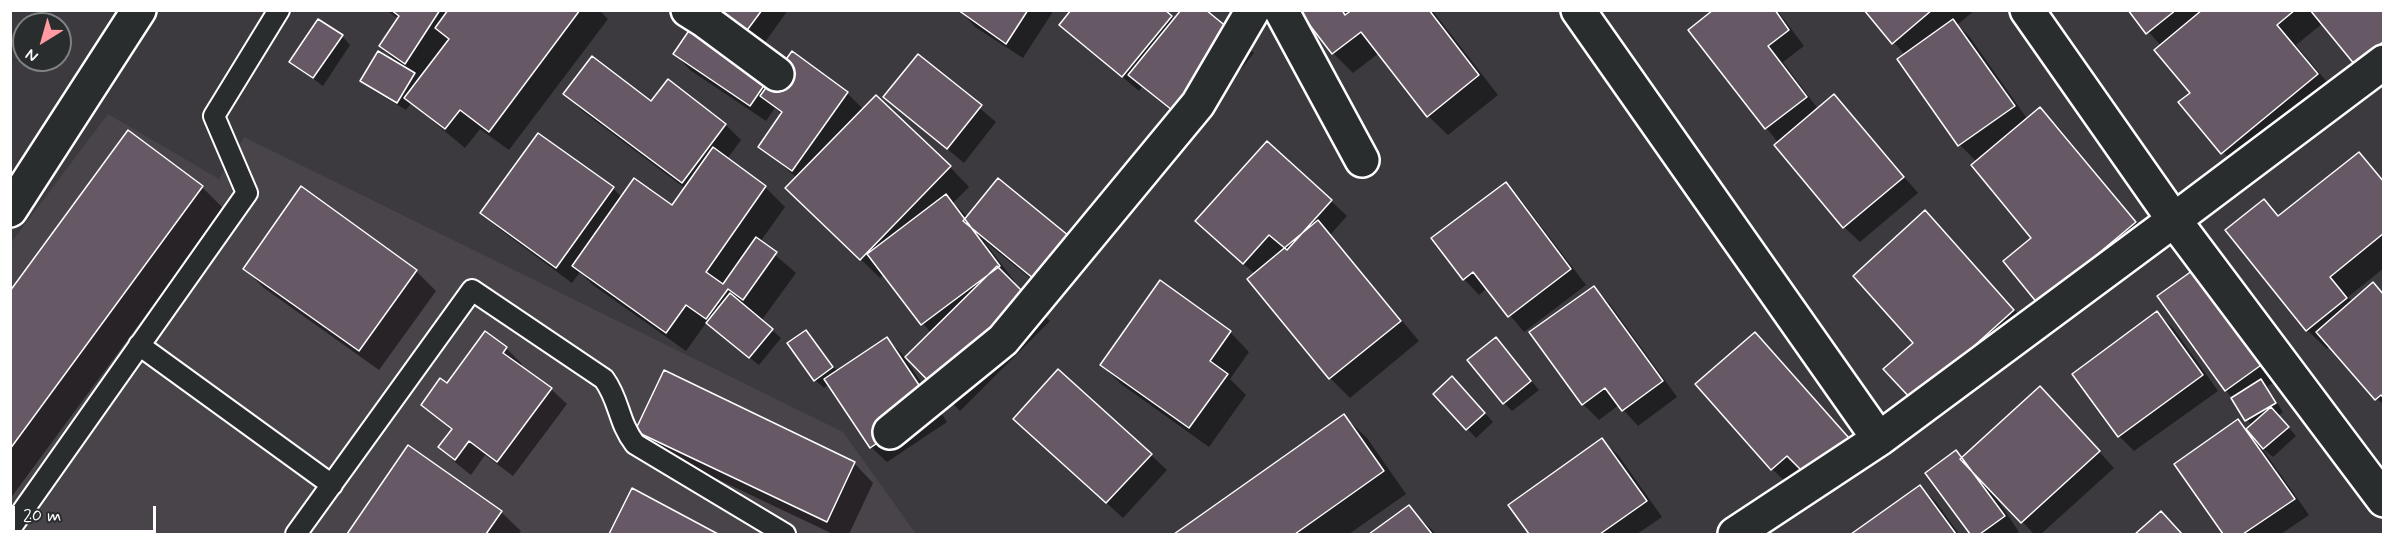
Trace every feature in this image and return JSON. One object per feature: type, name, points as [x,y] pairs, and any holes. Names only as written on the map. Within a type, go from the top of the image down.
[{"type":"street","points":[[10,210],[139,10]]},
{"type":"street","points":[[688,10],[777,74]]},
{"type":"street","points":[[891,432],[1003,340],[1198,104],[1253,10]]},
{"type":"street","points":[[1281,10],[1362,160]]},
{"type":"street","points":[[2027,10],[2174,220],[2384,500]]},
{"type":"street","points":[[1590,15],[1879,440]]},
{"type":"street","points":[[1735,534],[1879,440],[2384,62]]},
{"type":"lane","points":[[10,529],[247,193],[214,116],[279,10]]},
{"type":"lane","points":[[296,534],[472,290],[604,379],[615,394],[624,430],[635,444],[785,534]]},
{"type":"lane","points":[[139,345],[332,485]]},
{"type":"shaded area","points":[[108,114],[219,179],[244,137],[843,432],[916,534],[11,534],[10,244]]},
{"type":"building","points":[[391,10],[440,10],[405,64],[379,46],[399,16]]},
{"type":"building","points":[[448,10],[580,10],[489,132],[460,110],[445,129],[404,98],[449,39],[435,28]]},
{"type":"building","points":[[713,10],[762,10],[745,33]]},
{"type":"building","points":[[958,10],[1028,10],[1006,44]]},
{"type":"building","points":[[1071,10],[1165,10],[1172,16],[1122,77],[1059,25]]},
{"type":"building","points":[[1181,10],[1206,10],[1239,37],[1177,114],[1128,75]]},
{"type":"building","points":[[1298,10],[1342,10],[1345,15],[1352,10],[1429,10],[1479,75],[1427,117],[1361,32],[1332,54]]},
{"type":"building","points":[[1713,10],[1775,10],[1789,30],[1768,46],[1807,97],[1765,129],[1688,30]]},
{"type":"building","points":[[1864,10],[1932,10],[1892,44]]},
{"type":"building","points":[[2128,10],[2176,10],[2146,34]]},
{"type":"building","points":[[2202,10],[2295,10],[2277,25],[2318,74],[2221,154],[2178,102],[2190,93],[2154,50]]},
{"type":"building","points":[[2310,10],[2384,10],[2384,41],[2355,65]]},
{"type":"building","points":[[699,16],[776,68],[750,106],[673,54]]},
{"type":"building","points":[[318,19],[343,35],[313,78],[289,62]]},
{"type":"building","points":[[1953,19],[2015,106],[1958,146],[1897,59]]},
{"type":"building","points":[[378,51],[415,73],[397,103],[360,81]]},
{"type":"building","points":[[792,51],[848,92],[792,171],[758,147],[782,112],[760,96]]},
{"type":"building","points":[[918,54],[982,105],[947,149],[883,97]]},
{"type":"building","points":[[592,56],[651,101],[668,79],[726,124],[682,183],[563,94]]},
{"type":"building","points":[[1834,94],[1904,177],[1843,228],[1774,145]]},
{"type":"building","points":[[876,95],[951,166],[860,260],[785,188]]},
{"type":"building","points":[[2040,107],[2136,222],[2038,304],[2003,261],[2031,238],[1971,165]]},
{"type":"building","points":[[128,130],[203,186],[10,449],[10,291]]},
{"type":"building","points":[[538,133],[614,187],[556,268],[480,213]]},
{"type":"building","points":[[1267,141],[1332,200],[1287,250],[1269,235],[1243,264],[1195,221]]},
{"type":"building","points":[[713,147],[766,186],[706,272],[723,284],[756,237],[777,252],[743,300],[728,289],[706,319],[686,305],[666,333],[572,266],[634,178],[672,205]]},
{"type":"building","points":[[2359,152],[2384,182],[2384,233],[2330,277],[2347,298],[2306,331],[2225,230],[2264,199],[2278,216]]},
{"type":"building","points":[[998,178],[1069,236],[1034,279],[963,221]]},
{"type":"building","points":[[1506,182],[1571,269],[1508,317],[1473,272],[1463,280],[1431,238]]},
{"type":"building","points":[[301,186],[417,270],[359,351],[243,269]]},
{"type":"building","points":[[946,194],[1000,266],[921,325],[867,254]]},
{"type":"building","points":[[1925,210],[2014,310],[1913,401],[1883,369],[1913,343],[1853,276]]},
{"type":"building","points":[[1318,220],[1401,321],[1329,379],[1247,279]]},
{"type":"building","points":[[997,266],[1036,305],[944,397],[905,357]]},
{"type":"building","points":[[2196,268],[2264,363],[2225,391],[2157,296]]},
{"type":"building","points":[[1160,280],[1231,331],[1210,361],[1228,374],[1189,428],[1100,365]]},
{"type":"building","points":[[2373,282],[2384,295],[2384,398],[2381,395],[2375,400],[2316,332]]},
{"type":"building","points":[[1594,286],[1663,381],[1622,411],[1605,388],[1582,405],[1529,332]]},
{"type":"building","points":[[730,293],[773,329],[749,358],[706,323]]},
{"type":"building","points":[[2157,311],[2203,375],[2118,437],[2072,374]]},
{"type":"building","points":[[806,330],[833,367],[814,381],[787,343]]},
{"type":"building","points":[[485,331],[507,347],[503,353],[552,388],[497,462],[469,441],[455,460],[438,447],[452,429],[421,405],[440,378],[447,383]]},
{"type":"building","points":[[1755,332],[1849,438],[1806,475],[1787,456],[1771,470],[1695,384]]},
{"type":"building","points":[[887,337],[933,406],[870,448],[824,379]]},
{"type":"building","points":[[1496,337],[1531,381],[1503,404],[1467,360]]},
{"type":"building","points":[[1058,369],[1152,454],[1106,503],[1013,419]]},
{"type":"building","points":[[664,370],[855,462],[827,522],[635,431]]},
{"type":"building","points":[[1452,376],[1485,413],[1466,430],[1433,394]]},
{"type":"building","points":[[2261,379],[2276,403],[2245,421],[2231,398]]},
{"type":"building","points":[[2040,386],[2100,451],[2021,523],[1960,459]]},
{"type":"building","points":[[2271,407],[2289,427],[2263,449],[2246,429]]},
{"type":"building","points":[[1344,414],[1384,471],[1295,534],[1174,534]]},
{"type":"building","points":[[2238,419],[2295,499],[2243,534],[2223,534],[2174,464]]},
{"type":"building","points":[[1602,438],[1647,501],[1600,534],[1529,534],[1508,505]]},
{"type":"building","points":[[408,445],[502,511],[486,534],[347,534]]},
{"type":"building","points":[[1956,450],[2005,516],[1980,534],[1970,534],[1925,473]]},
{"type":"building","points":[[1920,485],[1956,534],[1851,534]]},
{"type":"building","points":[[632,488],[718,534],[609,534]]},
{"type":"building","points":[[1409,505],[1432,534],[1369,534]]},
{"type":"building","points":[[2161,511],[2182,534],[2135,534]]}]
